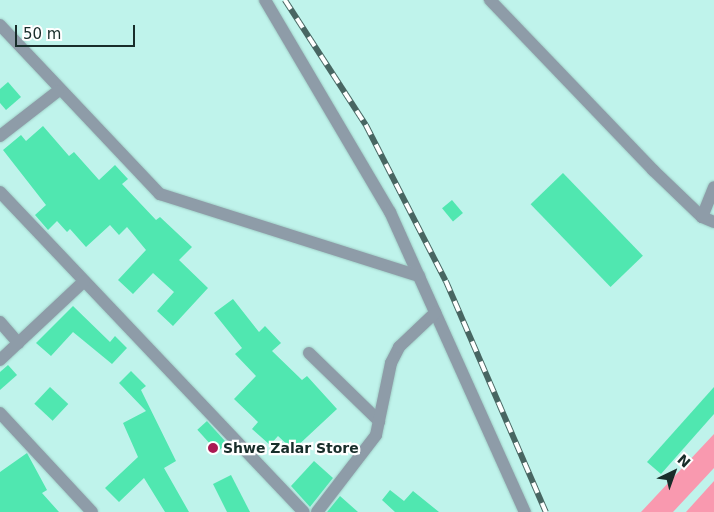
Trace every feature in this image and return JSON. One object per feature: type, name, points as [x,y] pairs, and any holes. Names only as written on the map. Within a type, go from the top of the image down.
[{"type":"street","points":[[265,0],[390,212],[525,512]]},
{"type":"street","points":[[490,0],[708,219]]},
{"type":"street","points":[[0,25],[58,91],[160,194],[419,276]]},
{"type":"street","points":[[0,136],[58,91]]},
{"type":"street","points":[[708,219],[714,187]]},
{"type":"street","points":[[0,192],[304,512]]},
{"type":"street","points":[[0,360],[84,281]]},
{"type":"street","points":[[317,512],[358,463],[376,435],[390,363],[399,347],[435,312]]},
{"type":"street","points":[[0,322],[18,344]]},
{"type":"street","points":[[309,353],[379,421]]},
{"type":"street","points":[[0,413],[92,512]]},
{"type":"shaded area","points":[[714,434],[714,468],[673,512],[641,512]]},
{"type":"shaded area","points":[[714,481],[714,512],[686,512]]},
{"type":"building","points":[[8,82],[21,97],[6,110],[0,103],[0,89]]},
{"type":"building","points":[[43,126],[69,156],[74,152],[99,180],[115,165],[128,179],[122,184],[156,220],[160,217],[192,247],[179,260],[208,288],[173,326],[157,311],[174,292],[153,273],[133,294],[118,280],[146,250],[127,227],[119,235],[110,225],[86,247],[70,229],[67,232],[57,221],[48,230],[35,215],[46,205],[3,150],[21,135],[26,141]]},
{"type":"building","points":[[563,173],[643,256],[611,287],[531,204]]},
{"type":"building","points":[[452,200],[463,213],[453,221],[442,208]]},
{"type":"building","points":[[233,299],[259,332],[265,326],[281,343],[272,351],[302,380],[307,376],[337,409],[293,450],[278,436],[270,445],[252,429],[258,422],[234,399],[256,376],[235,354],[242,348],[214,313]]},
{"type":"building","points":[[73,306],[110,342],[115,336],[127,348],[112,364],[73,332],[51,356],[36,343]]},
{"type":"building","points":[[8,365],[17,375],[0,390],[0,372]]},
{"type":"building","points":[[131,371],[146,386],[141,390],[176,461],[164,468],[189,512],[165,512],[144,478],[119,502],[105,488],[138,457],[123,423],[146,411],[119,383]]},
{"type":"building","points":[[50,387],[68,404],[53,421],[34,404]]},
{"type":"building","points":[[714,387],[714,414],[661,474],[647,462]]},
{"type":"building","points":[[207,421],[227,443],[217,452],[197,430]]},
{"type":"building","points":[[27,453],[47,490],[42,493],[59,512],[0,512],[0,472]]},
{"type":"building","points":[[314,461],[333,478],[310,507],[291,486]]},
{"type":"building","points":[[231,475],[250,512],[227,512],[213,484]]},
{"type":"building","points":[[390,490],[404,501],[413,491],[439,512],[395,512],[382,500]]},
{"type":"building","points":[[340,496],[358,512],[327,512]]},
{"type":"railway","points":[[285,0],[366,125],[446,281],[546,512]]},
{"type":"place","name":"Shwe Zalar Store","points":[[213,448]]}]
